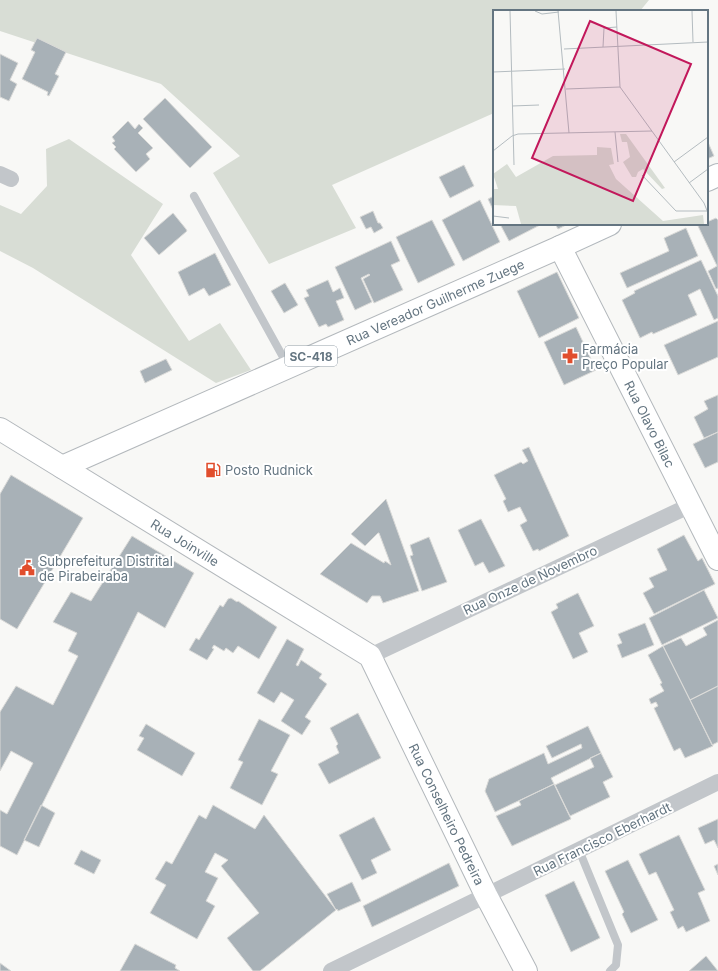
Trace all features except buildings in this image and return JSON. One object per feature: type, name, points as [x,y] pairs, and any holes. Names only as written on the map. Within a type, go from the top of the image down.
[{"type":"main road","points":[[708,180],[718,175]]},
{"type":"main road","name":"Rua Vereador Guilherme Zuege","points":[[62,467],[608,225]]},
{"type":"main road","name":"Rua Olavo Bilac","points":[[560,246],[718,559]]},
{"type":"main road","name":"Rua Joinville","points":[[0,429],[370,656]]},
{"type":"main road","name":"Rua Conselheiro Pedreira","points":[[370,656],[486,895],[526,971]]},
{"type":"street","name":"Rua Onze de Novembro","points":[[370,656],[691,505]]},
{"type":"street","name":"Rua Francisco Eberhardt","points":[[331,971],[718,782]]},
{"type":"lane","points":[[194,196],[288,366]]},
{"type":"lane","points":[[578,850],[618,945],[616,965],[610,971]]},
{"type":"shaded area","points":[[0,0],[649,0],[641,10],[493,10],[493,113],[332,185],[356,228],[269,264],[213,173],[240,156],[161,84],[0,31]]},
{"type":"shaded area","points":[[69,139],[163,204],[131,255],[189,341],[220,323],[251,370],[216,383],[33,268],[0,251],[0,205],[21,214],[47,186],[46,149]]},
{"type":"place","name":"Farmácia Preço Popular","points":[[570,356]]},
{"type":"place","name":"Posto Rudnick","points":[[213,470]]},
{"type":"place","name":"Subprefeitura Distrital de Pirabeiraba","points":[[27,568]]}]
